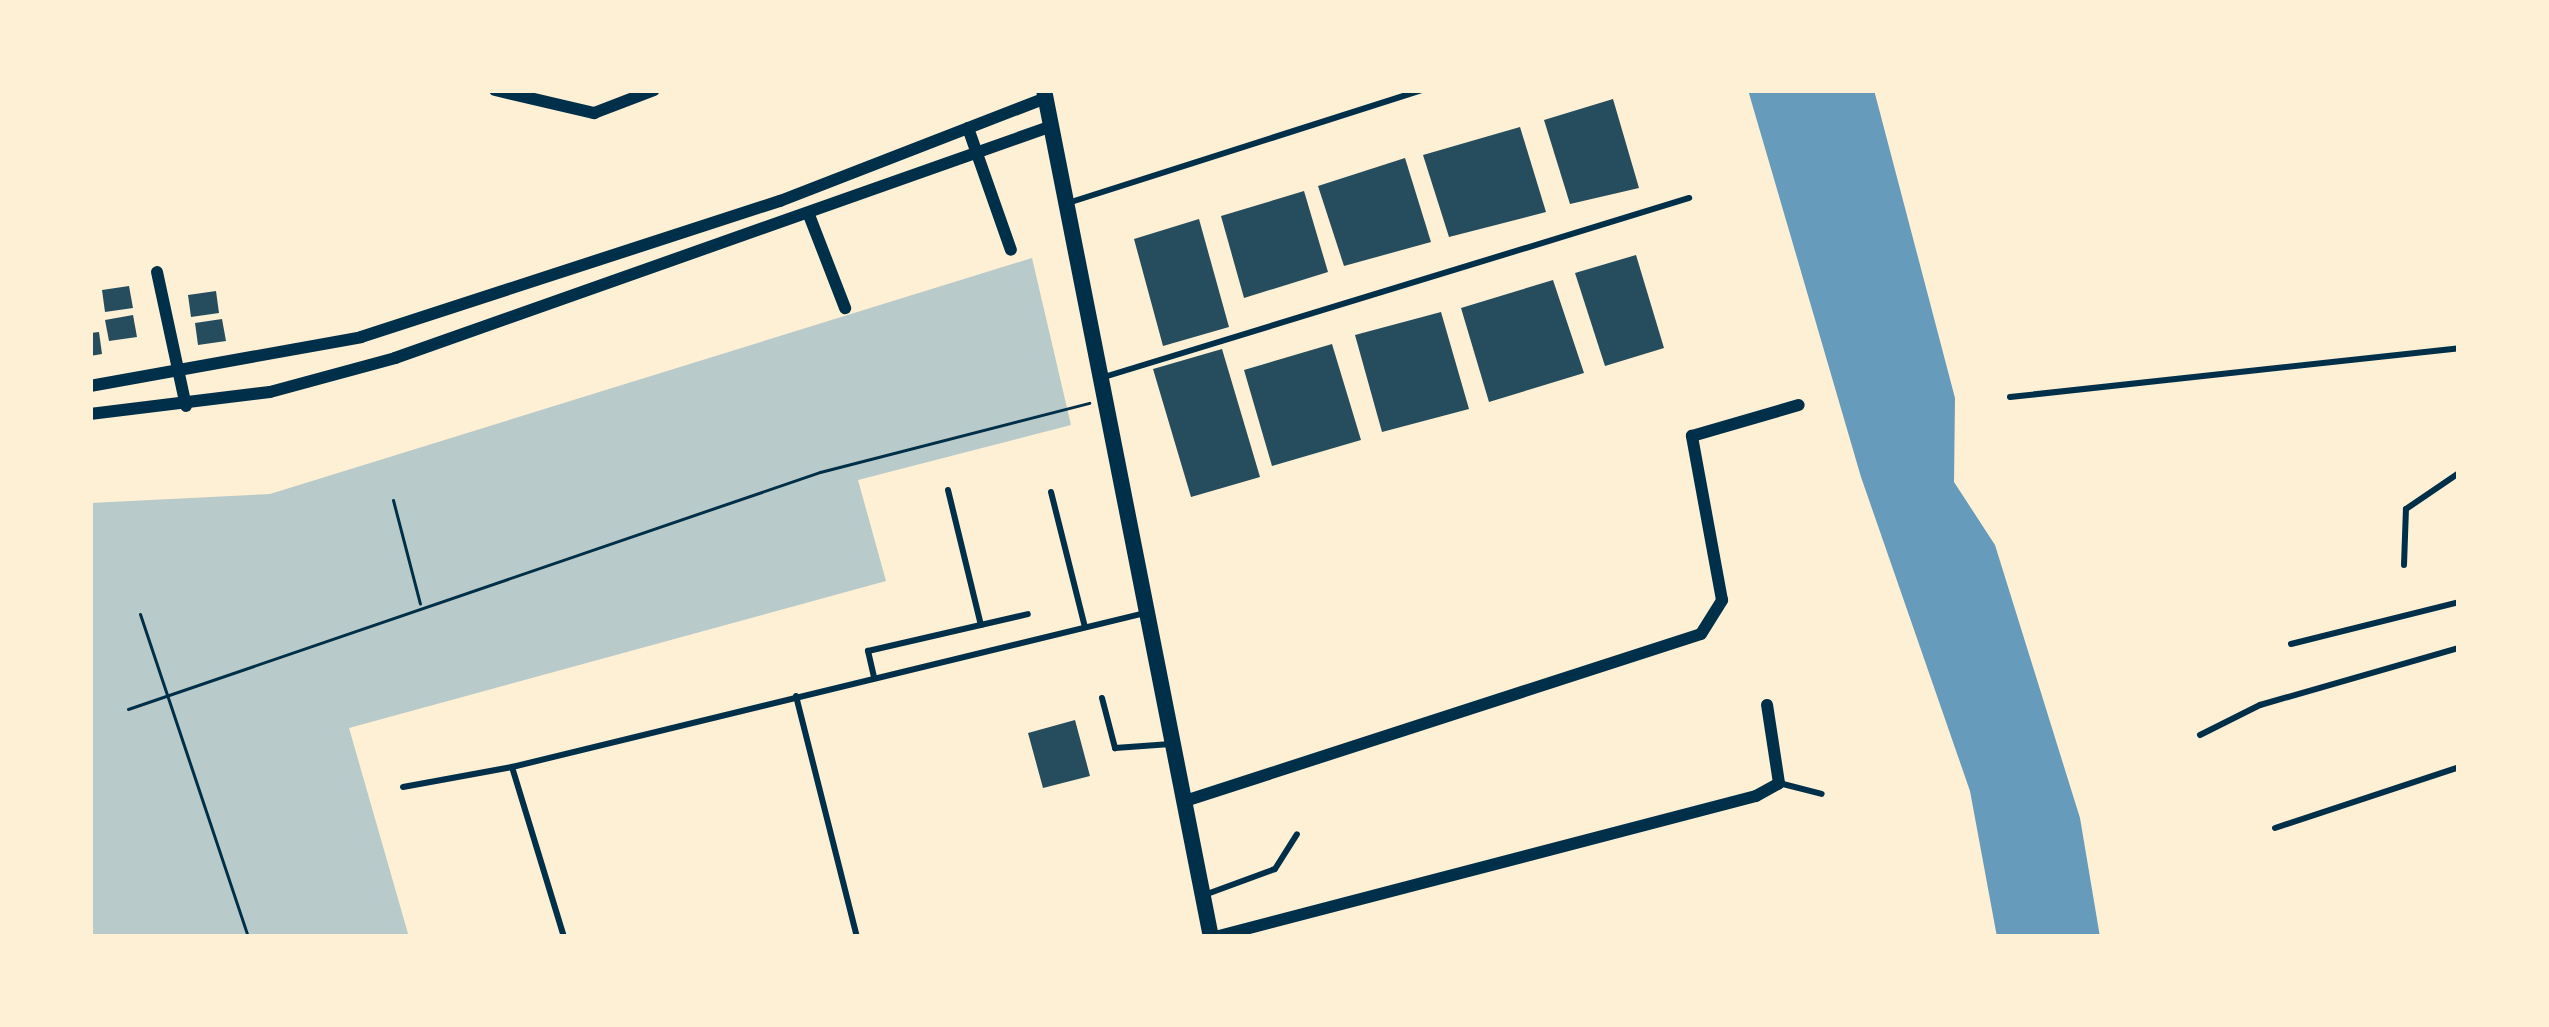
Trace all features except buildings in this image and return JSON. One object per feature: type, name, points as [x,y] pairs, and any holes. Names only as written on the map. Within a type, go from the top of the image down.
[{"type":"main road","points":[[1044,94],[1213,937]]},
{"type":"street","points":[[495,90],[594,113],[654,90]]},
{"type":"street","points":[[90,386],[179,376],[549,279],[968,128],[1044,94]]},
{"type":"street","points":[[90,414],[186,406],[573,304],[1048,127]]},
{"type":"street","points":[[968,128],[1012,250]]},
{"type":"street","points":[[809,215],[845,308]]},
{"type":"street","points":[[157,272],[186,406]]},
{"type":"street","points":[[1185,801],[1701,634],[1722,600],[1692,436],[1799,405]]},
{"type":"street","points":[[1213,937],[1719,810],[1779,784],[1767,705]]},
{"type":"lane","points":[[1066,203],[1422,90]]},
{"type":"lane","points":[[1919,90],[2009,90]]},
{"type":"lane","points":[[1104,377],[1689,199]]},
{"type":"lane","points":[[2010,397],[2459,348]]},
{"type":"lane","points":[[2404,565],[2406,509],[2459,473]]},
{"type":"lane","points":[[948,490],[981,625]]},
{"type":"lane","points":[[1051,492],[1085,627]]},
{"type":"lane","points":[[2291,644],[2459,602]]},
{"type":"lane","points":[[403,787],[512,767],[1149,612]]},
{"type":"lane","points":[[874,677],[868,651],[1028,614]]},
{"type":"lane","points":[[2200,735],[2260,705],[2459,648]]},
{"type":"lane","points":[[796,696],[857,937]]},
{"type":"lane","points":[[1102,698],[1115,748],[1174,744]]},
{"type":"lane","points":[[512,767],[564,937]]},
{"type":"lane","points":[[2275,828],[2459,767]]},
{"type":"lane","points":[[1779,784],[1822,794]]},
{"type":"lane","points":[[1204,895],[1275,869],[1298,834]]},
{"type":"path","points":[[128,709],[421,605],[721,514],[820,472],[1108,398]]},
{"type":"path","points":[[393,500],[421,605]]},
{"type":"path","points":[[140,614],[248,937]]},
{"type":"shaded area","points":[[1032,258],[1071,425],[858,480],[886,581],[349,728],[409,937],[90,937],[90,503],[270,494]]},
{"type":"water","points":[[1748,90],[1874,90],[1955,398],[1954,482],[1995,545],[2080,818],[2100,937],[1997,937],[1970,791],[1861,477]]}]
